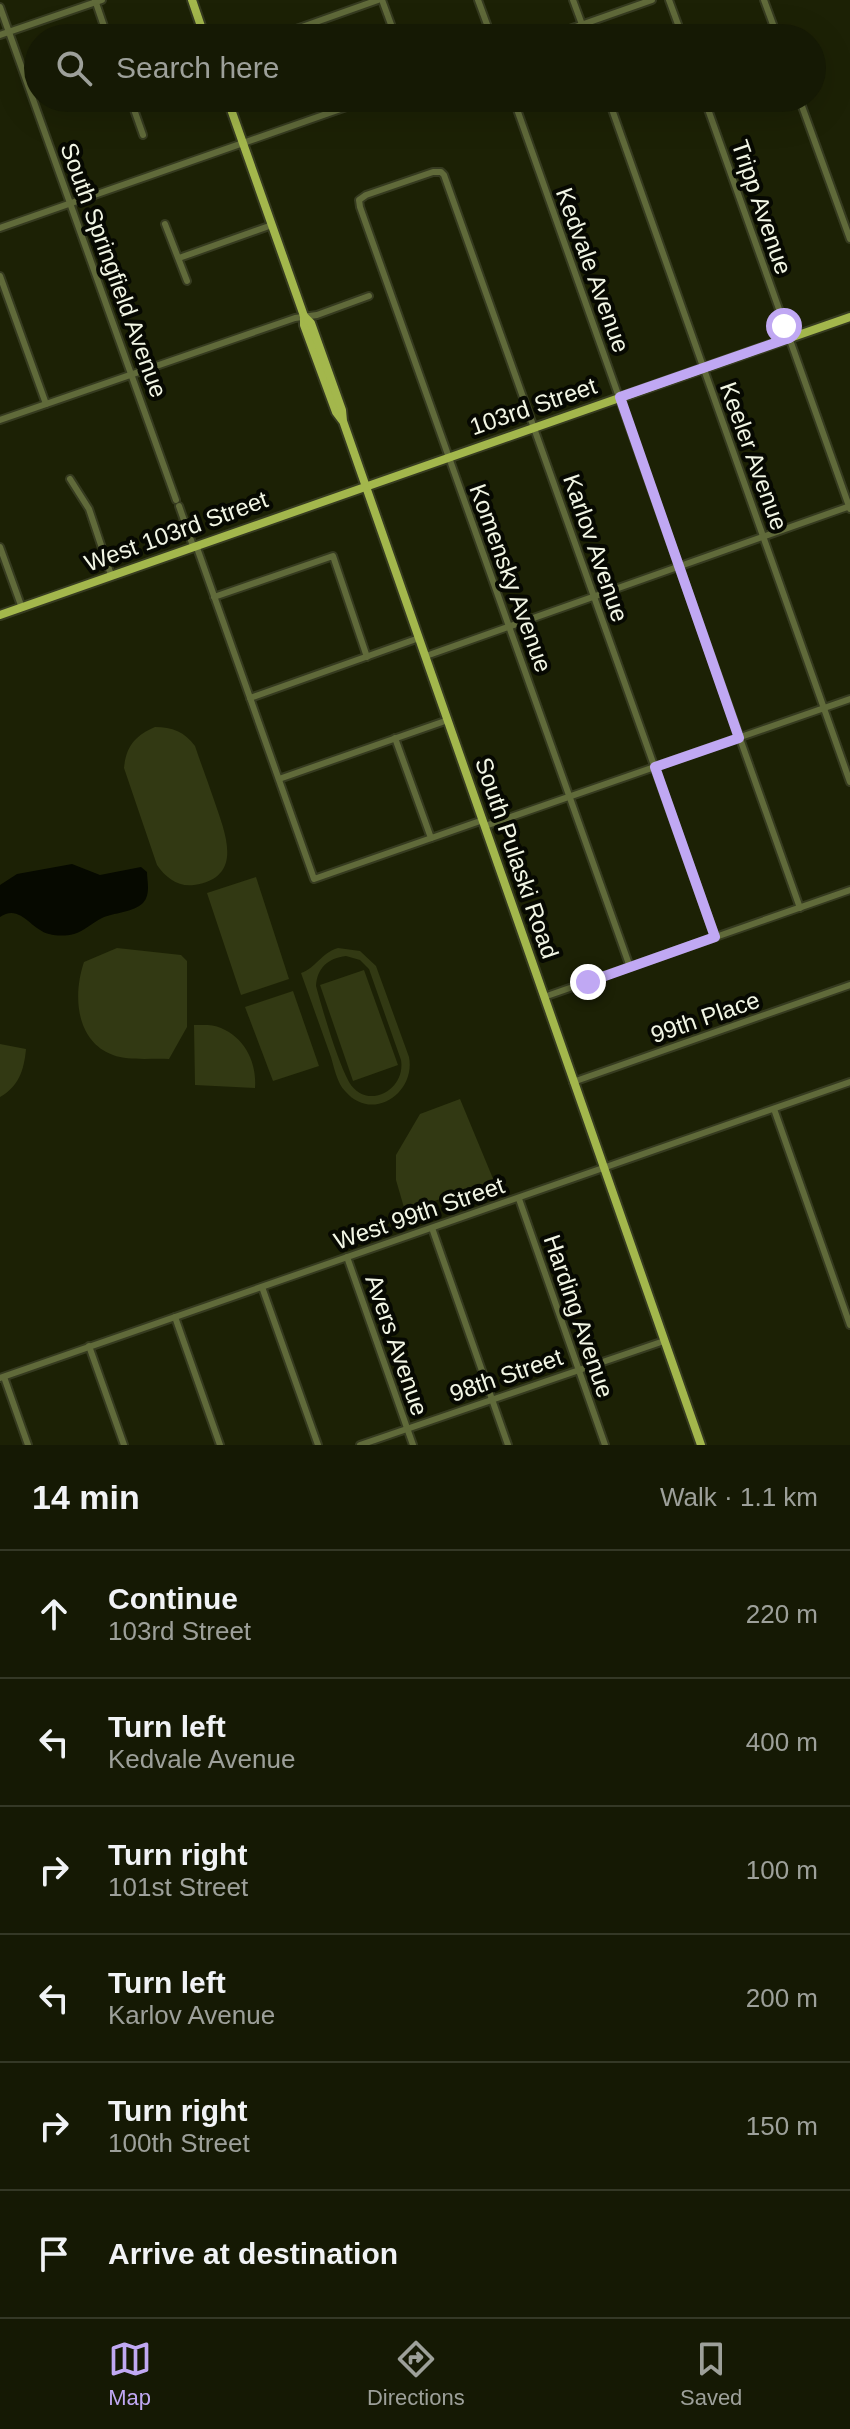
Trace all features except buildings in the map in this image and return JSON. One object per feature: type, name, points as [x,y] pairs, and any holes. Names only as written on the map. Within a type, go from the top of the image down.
[{"type":"main road","points":[[192,0],[200,24]]},
{"type":"main road","name":"South Pulaski Road","points":[[232,112],[304,316],[311,323],[342,410],[365,485],[701,1445]]},
{"type":"main road","name":"103rd Street","points":[[365,485],[850,317]]},
{"type":"main road","name":"West 103rd Street","points":[[0,615],[365,485]]},
{"type":"street","points":[[311,24],[380,0],[390,24]]},
{"type":"street","points":[[478,0],[487,24]]},
{"type":"street","points":[[573,0],[582,24]]},
{"type":"street","points":[[585,24],[652,0]]},
{"type":"street","points":[[669,0],[678,24]]},
{"type":"street","points":[[764,0],[773,24]]},
{"type":"street","points":[[32,24],[97,1],[104,24]]},
{"type":"street","name":"South Springfield Avenue","points":[[0,7],[24,73]]},
{"type":"street","points":[[0,35],[24,27]]},
{"type":"street","name":"South Springfield Avenue","points":[[38,112],[314,879],[431,838]]},
{"type":"street","points":[[135,112],[143,135]]},
{"type":"street","points":[[0,228],[332,112]]},
{"type":"street","name":"Kedvale Avenue","points":[[518,112],[800,908]]},
{"type":"street","name":"Keeler Avenue","points":[[613,112],[850,782]]},
{"type":"street","name":"Tripp Avenue","points":[[709,112],[850,507]]},
{"type":"street","points":[[804,112],[850,239]]},
{"type":"street","name":"Komensky Avenue","points":[[441,172],[420,176],[359,200],[630,967]]},
{"type":"street","name":"Karlov Avenue","points":[[441,172],[715,937]]},
{"type":"street","points":[[165,224],[187,281]]},
{"type":"street","points":[[179,258],[272,225]]},
{"type":"street","points":[[0,276],[46,404]]},
{"type":"street","points":[[0,420],[369,296]]},
{"type":"street","points":[[70,479],[89,509],[111,575]]},
{"type":"street","points":[[426,656],[850,507]]},
{"type":"street","points":[[0,547],[22,608]]},
{"type":"street","points":[[214,597],[333,556],[367,657]]},
{"type":"street","points":[[250,698],[419,638]]},
{"type":"street","points":[[395,738],[431,838],[569,797],[850,699]]},
{"type":"street","points":[[279,779],[448,720]]},
{"type":"street","points":[[544,997],[850,890]]},
{"type":"street","name":"99th Place","points":[[573,1082],[850,985]]},
{"type":"street","name":"West 99th Street","points":[[2,1377],[850,1082]]},
{"type":"street","points":[[774,1109],[850,1325]]},
{"type":"street","name":"Harding Avenue","points":[[519,1199],[605,1445]]},
{"type":"street","points":[[432,1228],[508,1445]]},
{"type":"street","name":"Avers Avenue","points":[[347,1257],[413,1445]]},
{"type":"street","points":[[262,1287],[318,1445]]},
{"type":"street","points":[[175,1317],[220,1445]]},
{"type":"street","name":"98th Street","points":[[360,1445],[664,1341]]},
{"type":"street","points":[[89,1346],[124,1445]]},
{"type":"street","points":[[2,1377],[28,1445]]},
{"type":"green space","points":[[155,727],[178,731],[195,746],[226,839],[226,863],[220,873],[194,885],[183,885],[168,878],[157,865],[124,768],[133,742]]},
{"type":"green space","points":[[256,877],[289,979],[241,995],[207,893]]},
{"type":"green space","points":[[117,948],[181,955],[187,961],[187,1027],[169,1059],[133,1059],[113,1055],[100,1048],[84,1028],[78,1002],[84,962]]},
{"type":"green space","points":[[332,950],[360,951],[376,966],[409,1057],[406,1082],[390,1100],[379,1104],[356,1100],[340,1084],[301,973]],"holes":[[[346,956],[360,960],[369,969],[401,1060],[397,1081],[383,1094],[374,1096],[356,1091],[344,1073],[316,986],[321,969],[334,959]]]},
{"type":"green space","points":[[364,970],[398,1065],[353,1081],[320,985]]},
{"type":"green space","points":[[293,991],[319,1066],[273,1081],[245,1007]]},
{"type":"green space","points":[[194,1025],[218,1027],[237,1038],[248,1052],[254,1069],[255,1088],[195,1085]]},
{"type":"green space","points":[[0,1044],[26,1049],[19,1077],[12,1088],[0,1097]]},
{"type":"green space","points":[[460,1099],[494,1181],[405,1211],[396,1180],[396,1155],[420,1114]]},
{"type":"shaded area","points":[[72,864],[100,875],[141,867],[147,872],[148,892],[143,903],[68,935],[43,932],[14,913],[0,917],[0,885],[17,874]]},
{"type":"route","points":[[588,982],[715,937],[655,767],[739,738],[620,397],[789,338],[784,326]]}]
